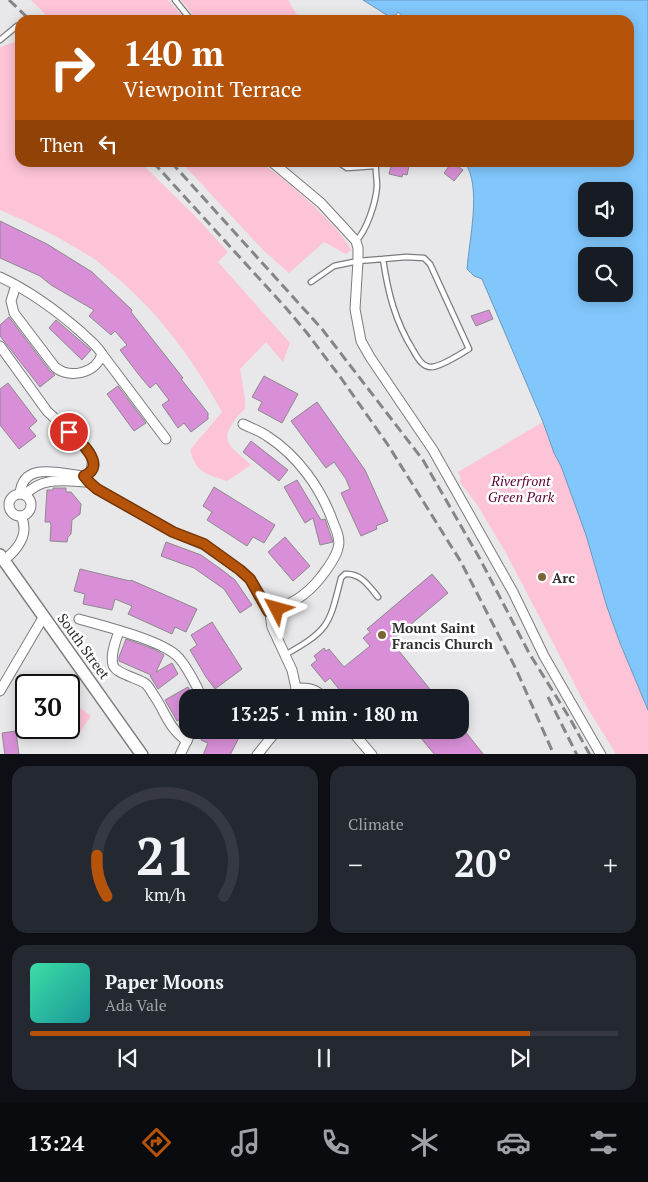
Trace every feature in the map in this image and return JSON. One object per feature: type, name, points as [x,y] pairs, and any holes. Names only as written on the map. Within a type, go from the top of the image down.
[{"type":"street","points":[[278,167],[321,203],[356,241],[358,260],[355,309],[361,340],[370,357],[433,450],[514,592],[544,656],[601,754]]},
{"type":"street","points":[[0,277],[51,306],[96,345],[166,439]]},
{"type":"street","points":[[16,285],[12,301],[14,313],[58,370],[74,374],[86,371],[95,366],[102,354]]},
{"type":"street","points":[[0,346],[47,411],[88,450],[92,457],[92,466],[86,479]]},
{"type":"street","points":[[243,424],[266,435],[277,443],[306,473],[327,506],[339,543],[339,547],[330,563],[313,587],[294,602],[268,611]]},
{"type":"street","points":[[23,495],[29,498],[31,507],[22,516],[14,514],[9,507],[10,499],[14,496],[23,495],[33,487],[49,482],[86,479],[97,489],[173,532],[204,544],[250,579],[268,611],[272,627],[292,670],[295,689]]},
{"type":"street","points":[[2,558],[14,551],[21,540],[24,527],[22,516]]},
{"type":"street","name":"South Street","points":[[2,558],[142,754]]},
{"type":"street","points":[[0,691],[44,616]]},
{"type":"street","points":[[79,619],[119,630],[176,655],[197,689]]},
{"type":"street","points":[[119,630],[112,663],[118,671],[148,685],[174,731],[187,740],[180,754]]},
{"type":"street","points":[[257,754],[269,739]]},
{"type":"street","points":[[360,739],[372,754]]},
{"type":"lane","points":[[175,0],[187,15]]},
{"type":"lane","points":[[0,40],[15,28]]},
{"type":"lane","points":[[356,241],[362,235],[375,198],[377,186],[376,167]]},
{"type":"lane","points":[[311,282],[334,266],[358,260],[406,257],[424,258],[430,264],[470,349],[431,368],[419,361],[401,331],[395,316],[383,259]]},
{"type":"lane","points":[[285,655],[307,643],[325,627],[333,610],[341,578],[345,574],[360,578],[367,583],[378,597]]},
{"type":"green space","points":[[31,0],[168,0],[182,15],[46,15]]},
{"type":"green space","points":[[181,0],[288,0],[297,15],[193,15]]},
{"type":"green space","points":[[15,42],[15,167],[145,167],[228,252],[218,262],[290,343],[283,362],[266,342],[240,369],[245,409],[232,424],[227,437],[231,447],[251,465],[227,481],[203,471],[195,464],[192,458],[190,450],[222,412],[188,357],[161,322],[131,290],[94,259],[47,232],[0,210],[0,47]]},
{"type":"green space","points":[[186,167],[266,167],[310,202],[336,229],[351,250],[346,254],[324,242],[289,273],[263,250]]},
{"type":"green space","name":"Riverfront Green Park","points":[[543,422],[586,535],[607,607],[620,643],[648,710],[648,754],[616,754],[585,704],[506,553],[478,506],[460,482],[461,478],[458,472]]},
{"type":"green space","points":[[80,708],[91,716],[80,732]]},
{"type":"water","points":[[363,0],[648,0],[648,710],[620,643],[607,607],[586,535],[543,422],[482,279],[474,276],[467,269],[474,199],[473,185],[467,167],[634,167],[634,15],[401,15],[398,12],[396,15],[387,15]]},
{"type":"building","points":[[391,167],[409,167],[407,175],[403,174],[402,177],[389,174]]},
{"type":"building","points":[[448,167],[459,167],[463,170],[454,181],[444,173]]},
{"type":"building","points":[[0,221],[47,244],[92,272],[132,310],[131,312],[208,413],[208,419],[191,432],[184,423],[178,428],[162,405],[169,400],[156,383],[150,388],[139,375],[120,350],[127,345],[115,331],[111,335],[89,316],[94,310],[51,285],[40,276],[0,258]]},
{"type":"building","points":[[489,310],[493,319],[476,326],[471,316]]},
{"type":"building","points":[[9,317],[55,375],[40,387],[0,336],[0,325]]},
{"type":"building","points":[[56,320],[91,350],[82,360],[49,328]]},
{"type":"building","points":[[264,376],[298,394],[282,423],[258,410],[262,402],[252,397]]},
{"type":"building","points":[[8,383],[37,421],[29,428],[36,436],[19,449],[0,425],[0,389]]},
{"type":"building","points":[[118,386],[146,423],[134,431],[107,394]]},
{"type":"building","points":[[317,402],[365,470],[388,521],[376,526],[377,529],[361,536],[341,493],[350,489],[346,479],[334,462],[326,468],[291,421]]},
{"type":"building","points":[[251,441],[288,470],[279,481],[243,452]]},
{"type":"building","points":[[297,480],[321,520],[325,519],[333,542],[320,545],[313,518],[305,523],[284,487]]},
{"type":"building","points":[[214,487],[275,525],[264,543],[253,537],[247,546],[207,520],[212,512],[203,506]]},
{"type":"building","points":[[53,488],[66,488],[66,492],[71,492],[81,504],[80,514],[72,520],[71,534],[67,542],[50,541],[51,525],[50,522],[45,522],[47,490],[53,490]]},
{"type":"building","points":[[285,537],[310,566],[293,581],[268,552]]},
{"type":"building","points":[[166,542],[201,555],[222,570],[235,580],[252,605],[240,613],[224,589],[194,568],[161,556]]},
{"type":"building","points":[[80,569],[131,580],[197,609],[186,632],[175,627],[172,634],[128,614],[132,606],[115,599],[112,610],[83,604],[85,594],[74,591]]},
{"type":"building","name":"Mount Saint Francis Church","points":[[432,574],[448,593],[391,641],[430,689],[339,689],[330,678],[325,682],[311,665],[317,660],[314,656],[324,648],[326,651],[329,649],[344,667],[370,646],[363,638],[370,632],[367,629]]},
{"type":"building","points":[[212,622],[242,669],[215,689],[190,650],[197,645],[191,635]]},
{"type":"building","points":[[126,639],[154,649],[164,655],[156,672],[172,663],[178,674],[158,689],[151,675],[119,661]]},
{"type":"building","points":[[179,692],[179,720],[177,721],[165,700]]},
{"type":"building","points":[[15,731],[19,754],[5,754],[2,733]]},
{"type":"building","points":[[469,736],[483,754],[434,754],[422,739],[469,739]]},
{"type":"building","points":[[202,739],[238,739],[231,754],[203,754],[208,743]]},
{"type":"railway","points":[[9,0],[25,15]]},
{"type":"railway","points":[[158,167],[307,333],[388,445],[461,562],[516,669],[554,754]]},
{"type":"railway","points":[[176,167],[322,329],[423,460],[480,559],[529,653],[589,754]]},
{"type":"railway","points":[[548,697],[576,754]]},
{"type":"place","name":"Arc","points":[[542,577]]},
{"type":"place","name":"Mount Saint Francis Church","points":[[382,635]]},
{"type":"route","points":[[69,432],[84,444],[92,457],[89,474],[84,476],[97,489],[173,532],[204,544],[250,579],[268,611],[277,609]]}]
